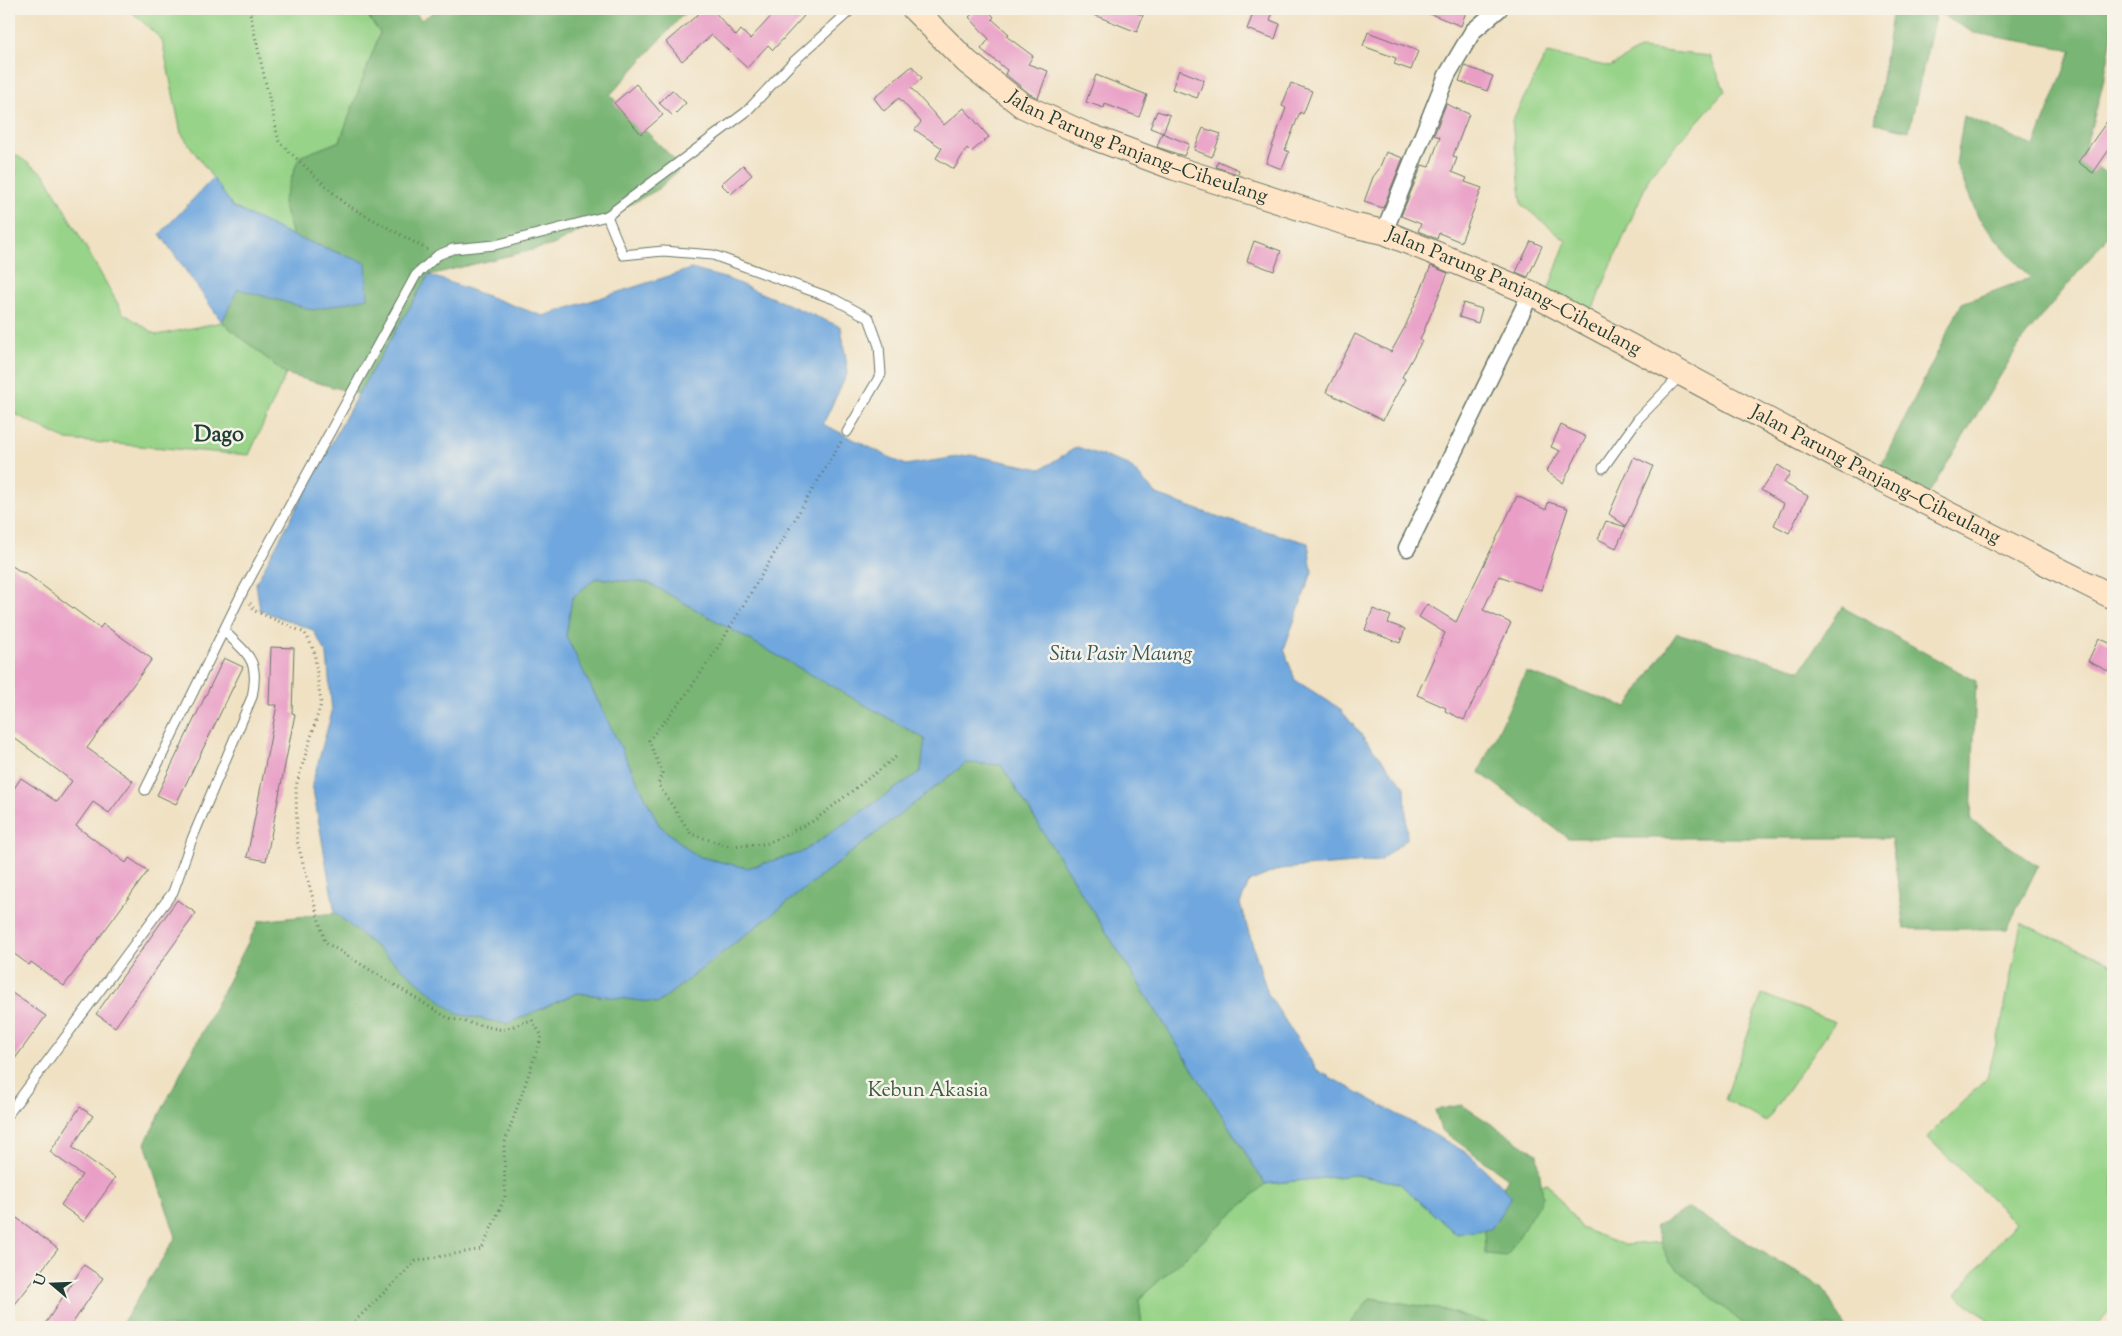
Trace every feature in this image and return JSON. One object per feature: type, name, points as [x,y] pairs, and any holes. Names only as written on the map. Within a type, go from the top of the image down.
[{"type":"street","name":"Jalan Parung Panjang–Ciheulang","points":[[914,9],[967,62],[1023,106],[1087,135],[1175,168],[1352,226],[1384,232],[1531,293],[1875,476],[2113,597]]},
{"type":"street","points":[[1384,232],[1447,76],[1473,31],[1499,9]]},
{"type":"street","points":[[1407,548],[1531,293]]},
{"type":"lane","points":[[145,790],[243,591],[416,275],[438,255],[453,249],[495,245],[607,216],[746,112],[792,63],[852,9]]},
{"type":"lane","points":[[607,216],[623,255],[664,251],[713,254],[834,299],[869,318],[879,346],[881,374],[847,432]]},
{"type":"lane","points":[[1603,468],[1638,419],[1683,373]]},
{"type":"lane","points":[[9,1113],[173,892],[192,839],[252,697],[256,679],[252,659],[224,631]]},
{"type":"path","points":[[9,16],[17,9]]},
{"type":"path","points":[[249,9],[279,142],[344,204],[438,255]]},
{"type":"path","points":[[847,432],[719,646],[683,699],[649,740],[662,773],[658,784],[691,834],[728,846],[766,844],[815,820],[897,756]]},
{"type":"path","points":[[243,591],[255,611],[305,634],[314,650],[321,704],[296,786],[298,841],[325,942],[448,1018],[502,1030],[532,1020],[542,1036],[504,1145],[506,1196],[482,1249],[416,1260],[349,1327]]},
{"type":"green space","points":[[129,9],[312,9],[328,14],[336,9],[363,9],[380,33],[340,141],[299,158],[283,202],[293,236],[233,207],[181,133],[162,40]]},
{"type":"green space","points":[[363,9],[413,9],[421,20],[439,9],[688,9],[610,95],[682,167],[657,190],[553,245],[429,275],[358,394],[286,374],[222,322],[238,288],[313,310],[366,263],[293,236],[283,202],[299,157],[340,141],[380,33]]},
{"type":"green space","points":[[1893,9],[2113,9],[2107,65],[2082,158],[2113,177],[2113,230],[2022,340],[1920,508],[1873,482],[1962,303],[2030,278],[1979,219],[1956,164],[1964,116],[2034,146],[2072,50],[1974,33],[1936,12],[1909,131],[1875,123]]},
{"type":"green space","points":[[1639,49],[1710,56],[1725,91],[1651,173],[1584,329],[1542,307],[1566,241],[1522,205],[1512,121],[1547,53],[1610,67]]},
{"type":"green space","points":[[9,150],[45,175],[123,313],[157,335],[222,322],[286,374],[249,455],[67,440],[9,411]]},
{"type":"green space","points":[[595,578],[649,583],[925,739],[921,771],[801,853],[747,868],[696,856],[659,825],[566,636],[572,598]]},
{"type":"green space","points":[[1842,607],[1976,681],[1971,820],[2038,866],[2007,929],[1905,929],[1891,838],[1568,838],[1479,772],[1526,672],[1627,707],[1677,633],[1801,670]]},
{"type":"green space","name":"Kebun Akasia","points":[[966,763],[1001,765],[1265,1184],[1139,1299],[1142,1327],[120,1327],[176,1237],[145,1143],[259,921],[335,913],[457,1013],[507,1024],[577,993],[658,1003]]},
{"type":"green space","points":[[2021,923],[2113,964],[2113,1306],[2097,1327],[1996,1327],[1956,1294],[2015,1222],[1927,1137],[1987,1078],[2001,1026]]},
{"type":"green space","points":[[1762,994],[1835,1022],[1766,1122],[1725,1100]]},
{"type":"green space","points":[[1462,1105],[1537,1154],[1543,1197],[1507,1256],[1485,1254],[1484,1222],[1508,1178],[1441,1130],[1435,1110]]},
{"type":"green space","points":[[1355,1175],[1399,1183],[1456,1234],[1512,1196],[1547,1183],[1581,1228],[1624,1245],[1664,1242],[1771,1327],[1498,1327],[1444,1310],[1370,1298],[1348,1327],[1142,1327],[1139,1299],[1265,1184]]},
{"type":"green space","points":[[1689,1208],[1823,1288],[1845,1327],[1747,1327],[1669,1262],[1655,1227]]},
{"type":"green space","points":[[1370,1298],[1444,1310],[1498,1327],[1348,1327]]},
{"type":"water","points":[[213,178],[233,207],[293,236],[366,263],[368,298],[313,310],[238,289],[222,322],[160,234]]},
{"type":"water","name":"Situ Pasir Maung","points":[[691,269],[728,279],[841,327],[848,372],[823,424],[905,465],[971,455],[1041,469],[1077,447],[1129,465],[1157,495],[1221,518],[1308,543],[1312,572],[1284,649],[1295,680],[1339,708],[1405,787],[1407,839],[1379,861],[1280,869],[1249,882],[1240,904],[1268,994],[1317,1070],[1469,1154],[1512,1196],[1491,1229],[1456,1234],[1399,1183],[1355,1175],[1265,1184],[1001,765],[966,763],[658,1003],[577,993],[507,1024],[457,1014],[335,913],[312,784],[332,712],[327,655],[313,630],[260,610],[256,583],[358,394],[429,275],[543,316]],"holes":[[[596,578],[649,583],[925,739],[921,771],[801,853],[747,868],[696,856],[659,825],[566,636],[572,598]]]},
{"type":"building","points":[[704,9],[712,9],[736,36],[741,30],[750,39],[778,9],[796,9],[804,16],[773,50],[768,45],[747,68],[712,35],[682,61],[666,42]]},
{"type":"building","points":[[978,9],[987,9],[994,17],[992,19],[1009,34],[1006,36],[1033,56],[1028,64],[1048,71],[1038,98],[1005,74],[1007,70],[981,49],[989,39],[969,17]]},
{"type":"building","points":[[1079,9],[1126,9],[1143,15],[1137,32]]},
{"type":"building","points":[[1255,9],[1274,9],[1270,20],[1280,24],[1275,39],[1247,29]]},
{"type":"building","points":[[1418,9],[1467,9],[1461,26]]},
{"type":"building","points":[[1368,32],[1418,51],[1411,70],[1394,64],[1396,58],[1363,46]]},
{"type":"building","points":[[912,66],[922,78],[911,88],[944,125],[964,108],[989,137],[971,152],[967,148],[954,169],[936,158],[942,148],[915,130],[921,122],[899,98],[884,111],[874,98]]},
{"type":"building","points":[[1465,66],[1493,76],[1487,91],[1459,81]]},
{"type":"building","points":[[1179,70],[1204,80],[1197,98],[1172,89]]},
{"type":"building","points":[[1096,75],[1147,95],[1139,117],[1105,104],[1104,108],[1086,102]]},
{"type":"building","points":[[1291,83],[1312,91],[1303,114],[1300,112],[1285,150],[1289,152],[1282,169],[1266,163],[1286,108],[1282,106]]},
{"type":"building","points":[[636,84],[663,115],[641,134],[614,103]]},
{"type":"building","points":[[672,90],[686,103],[673,116],[659,103]]},
{"type":"building","points":[[1446,104],[1469,114],[1453,156],[1457,158],[1452,172],[1467,178],[1465,182],[1482,188],[1461,242],[1439,233],[1437,239],[1418,231],[1421,224],[1401,216],[1422,165],[1429,167],[1440,137],[1434,135]]},
{"type":"building","points":[[1157,111],[1170,115],[1163,133],[1150,128]]},
{"type":"building","points":[[2113,113],[2113,144],[2093,173],[2078,162]]},
{"type":"building","points":[[1203,128],[1221,134],[1212,157],[1194,150]]},
{"type":"building","points":[[1162,133],[1189,144],[1184,156],[1157,147]]},
{"type":"building","points":[[1386,152],[1403,158],[1383,208],[1364,202],[1373,177],[1379,169]]},
{"type":"building","points":[[1218,161],[1239,170],[1238,174],[1216,167]]},
{"type":"building","points":[[743,165],[752,175],[731,194],[721,184]]},
{"type":"building","points":[[1254,241],[1281,251],[1274,271],[1247,261]]},
{"type":"building","points":[[1531,241],[1542,246],[1528,277],[1516,272]]},
{"type":"building","points":[[1431,266],[1448,273],[1420,340],[1422,341],[1402,377],[1405,379],[1383,420],[1326,392],[1355,334],[1391,352],[1405,327]]},
{"type":"building","points":[[1463,303],[1482,309],[1478,323],[1459,317]]},
{"type":"building","points":[[1561,425],[1586,437],[1563,483],[1546,471],[1560,451],[1551,447]]},
{"type":"building","points":[[1634,457],[1653,466],[1626,526],[1609,514]]},
{"type":"building","points":[[1778,465],[1790,473],[1784,483],[1808,496],[1789,533],[1774,525],[1784,504],[1761,490]]},
{"type":"building","points":[[1517,496],[1546,510],[1548,502],[1568,508],[1541,590],[1499,576],[1483,610],[1511,623],[1464,720],[1445,711],[1446,708],[1417,695],[1445,633],[1419,617],[1427,604],[1456,622]]},
{"type":"building","points":[[1606,521],[1626,527],[1616,548],[1598,539]]},
{"type":"building","points":[[9,564],[24,572],[100,628],[103,624],[152,659],[87,748],[133,781],[109,813],[93,802],[76,826],[126,863],[129,858],[148,871],[64,986],[31,962],[29,965],[9,950],[9,796],[21,778],[57,802],[72,781],[9,734]]},
{"type":"building","points":[[1373,609],[1391,616],[1388,623],[1405,629],[1400,643],[1365,630]]},
{"type":"building","points":[[2099,638],[2113,645],[2113,661],[2108,671],[2088,661]]},
{"type":"building","points":[[271,647],[294,648],[292,713],[295,714],[266,861],[247,857],[277,705],[269,705]]},
{"type":"building","points":[[224,658],[243,667],[176,804],[157,795]]},
{"type":"building","points":[[177,900],[196,913],[115,1027],[96,1014]]},
{"type":"building","points":[[9,991],[46,1016],[9,1067]]},
{"type":"building","points":[[80,1107],[93,1116],[72,1147],[115,1178],[84,1222],[61,1205],[82,1175],[50,1152]]},
{"type":"building","points":[[9,1212],[58,1249],[9,1312]]},
{"type":"building","points":[[84,1265],[103,1278],[70,1327],[43,1327]]},
{"type":"district","name":"Dago","points":[[219,436]]}]
